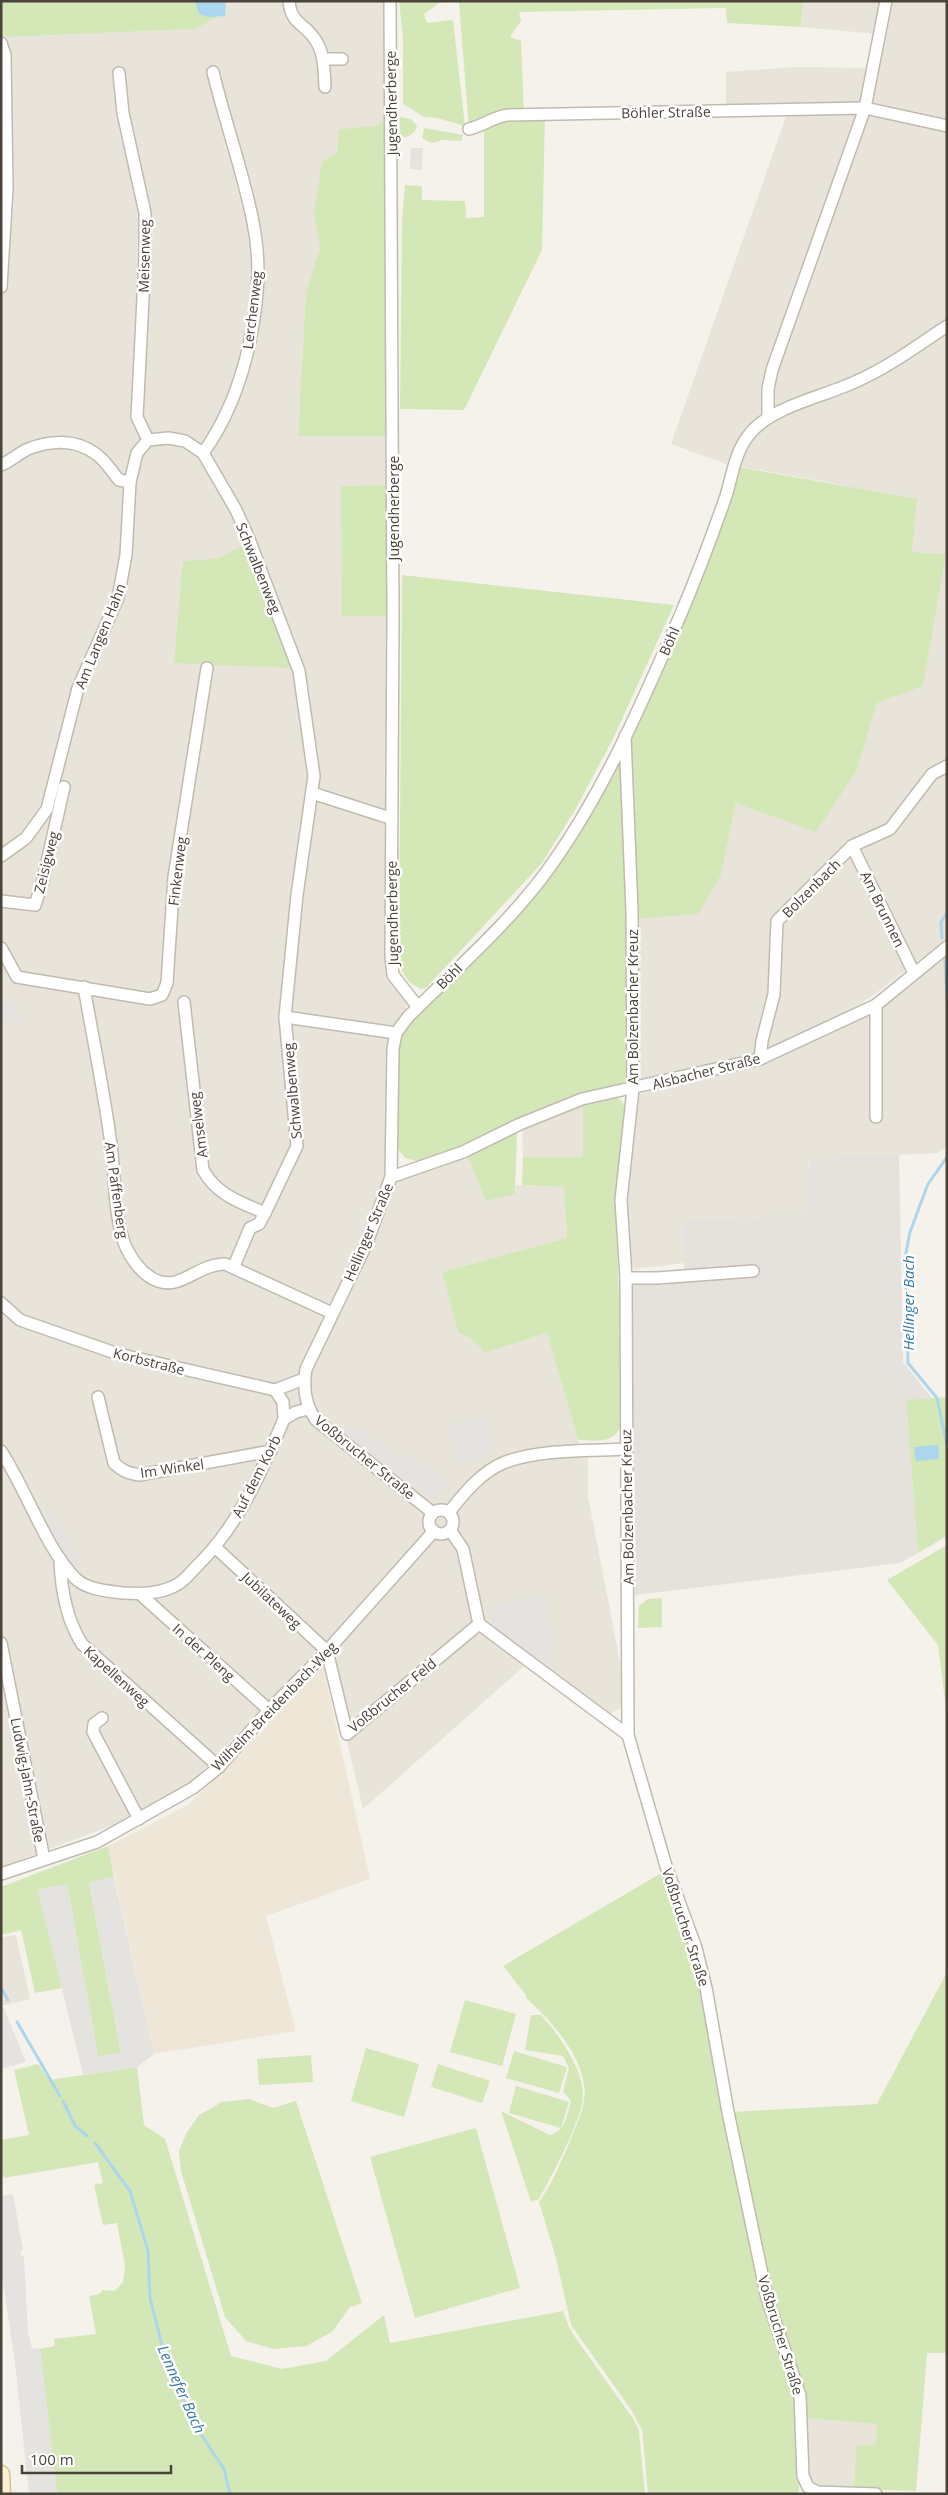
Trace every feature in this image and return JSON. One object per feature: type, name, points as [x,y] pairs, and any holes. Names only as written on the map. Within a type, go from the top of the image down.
[{"type":"main road","points":[[1,2474],[2,2494]]},
{"type":"street","points":[[289,1],[294,20],[315,38],[323,59],[326,87]]},
{"type":"street","name":"Jugendherberge","points":[[390,1],[393,606],[390,818],[391,956],[393,974],[418,1007]]},
{"type":"street","points":[[768,417],[768,389],[772,370],[865,108],[886,1]]},
{"type":"street","points":[[1,43],[5,55],[7,189],[1,287]]},
{"type":"street","points":[[323,59],[342,60]]},
{"type":"street","name":"Lerchenweg","points":[[203,453],[218,432],[245,366],[258,281],[254,222],[213,72]]},
{"type":"street","name":"Meisenweg","points":[[119,73],[123,113],[145,212],[145,260],[136,417],[148,440]]},
{"type":"street","name":"Böhler Straße","points":[[469,129],[484,126],[501,116],[508,115],[865,108],[947,126]]},
{"type":"street","name":"Böhl","points":[[418,1007],[491,933],[551,866],[573,831],[625,736],[700,568],[738,453],[748,436],[768,417],[858,381],[910,352],[947,326]]},
{"type":"street","name":"Schwalbenweg","points":[[148,440],[168,438],[185,441],[203,453],[236,510],[249,539],[299,671],[314,776],[297,895],[285,1018],[297,1146],[259,1224],[250,1228],[234,1266]]},
{"type":"street","points":[[1,465],[28,449],[48,443],[65,442],[80,446],[96,454],[119,480],[130,482],[137,453],[148,440]]},
{"type":"street","name":"Am Langen Hahn","points":[[1,856],[26,838],[47,810],[78,688],[118,598],[122,582],[130,482]]},
{"type":"street","name":"Finkenweg","points":[[1,948],[17,976],[150,999],[162,995],[167,983],[174,877],[208,668]]},
{"type":"street","name":"Am Bolzenbacher Kreuz","points":[[625,736],[632,910],[633,1089],[621,1200],[626,1278],[626,1449],[629,1596],[628,1736]]},
{"type":"street","name":"Bolzenbach","points":[[760,1059],[762,1041],[774,994],[777,922],[852,846],[861,840],[884,833],[890,829],[932,774],[947,766]]},
{"type":"street","name":"Zeisigweg","points":[[1,901],[35,905],[43,880],[64,787]]},
{"type":"street","points":[[312,793],[390,818]]},
{"type":"street","name":"Am Brunnen","points":[[852,846],[914,972]]},
{"type":"street","name":"Alsbacher Straße","points":[[391,1177],[463,1152],[520,1124],[582,1099],[760,1059],[876,1005],[914,972],[947,947]]},
{"type":"street","name":"Am Paffenberg","points":[[84,987],[110,1142],[121,1230],[133,1260],[144,1272],[158,1281],[171,1283],[186,1280],[195,1271],[212,1264],[234,1266],[332,1314]]},
{"type":"street","name":"Amselweg","points":[[184,1002],[203,1170],[210,1182],[225,1195],[265,1213]]},
{"type":"street","points":[[876,1005],[876,1117]]},
{"type":"street","points":[[285,1018],[396,1033],[418,1007]]},
{"type":"street","name":"Hellinger Straße","points":[[306,1397],[304,1379],[306,1368],[366,1245],[391,1177],[392,1071],[396,1033]]},
{"type":"street","points":[[626,1278],[657,1278],[753,1271]]},
{"type":"street","name":"Korbstraße","points":[[1,1304],[20,1320],[118,1354],[276,1390]]},
{"type":"street","points":[[284,1419],[283,1402],[276,1390],[304,1379]]},
{"type":"street","name":"Im Winkel","points":[[98,1397],[114,1463],[121,1470],[128,1473],[139,1475],[271,1451]]},
{"type":"street","name":"Voßbrucher Straße","points":[[306,1397],[308,1409],[316,1420],[433,1513]]},
{"type":"street","name":"Auf dem Korb","points":[[1,1451],[14,1470],[60,1560],[78,1580],[101,1590],[140,1594],[164,1590],[179,1584],[216,1548],[246,1502],[271,1451],[284,1419],[296,1412],[308,1409]]},
{"type":"street","points":[[449,1512],[474,1483],[503,1463],[538,1455],[626,1449]]},
{"type":"street","points":[[441,1510],[449,1512],[453,1519],[450,1530],[444,1534],[434,1531],[430,1524],[433,1513],[441,1510]]},
{"type":"street","points":[[450,1530],[463,1549],[479,1624],[628,1736]]},
{"type":"street","name":"Wilhelm-Breidenbach-Weg","points":[[1,1874],[97,1842],[193,1788],[219,1767],[269,1710],[327,1651],[434,1531]]},
{"type":"street","name":"Jubilateweg","points":[[216,1548],[327,1651]]},
{"type":"street","name":"Kapellenweg","points":[[60,1560],[61,1582],[72,1629],[82,1644],[219,1767]]},
{"type":"street","name":"In der Pleng","points":[[140,1594],[269,1710]]},
{"type":"street","name":"Voßbrucher Feld","points":[[327,1651],[347,1734],[479,1624]]},
{"type":"street","name":"Ludwig-Jahn-Straße","points":[[1,1643],[44,1859]]},
{"type":"street","points":[[102,1718],[94,1724],[93,1732],[139,1819]]},
{"type":"street","name":"Voßbrucher Straße","points":[[628,1736],[666,1866],[696,1948],[706,1988],[728,2112],[767,2298],[800,2395],[803,2476],[808,2487],[817,2492],[876,2494]]},
{"type":"shaded area","points":[[214,1],[384,1],[386,119],[375,126],[339,129],[337,153],[314,213],[320,248],[306,292],[298,436],[387,436],[387,485],[341,486],[388,616],[385,805],[387,963],[389,976],[407,1004],[405,1014],[389,1031],[385,1180],[395,1183],[467,1156],[486,1201],[515,1194],[516,1185],[564,1187],[567,1238],[442,1272],[458,1333],[469,1337],[478,1344],[484,1353],[547,1333],[578,1440],[588,1460],[588,1496],[627,1698],[619,1709],[609,1714],[531,1660],[363,1809],[343,1725],[319,1648],[206,1768],[167,1805],[1,1867],[1,34],[8,37],[195,29]]},
{"type":"shaded area","points":[[803,1],[947,1],[947,938],[879,991],[841,1017],[758,1055],[637,1080],[635,919],[698,913],[721,875],[736,803],[857,770],[877,703],[946,554],[912,552],[848,486],[726,464],[671,444],[787,114],[726,108],[726,72],[796,67],[870,68],[877,34],[801,27]]},
{"type":"shaded area","points":[[411,148],[423,148],[422,170],[410,169]]},
{"type":"shaded area","points":[[947,954],[947,1147],[937,1153],[809,1159],[806,1214],[682,1220],[684,1263],[635,1269],[630,1264],[626,1197],[637,1095],[762,1062],[846,1025],[880,1007]]},
{"type":"shaded area","points":[[13,997],[23,1021],[1,1023],[1,999]]},
{"type":"shaded area","points":[[583,1106],[583,1158],[523,1157],[522,1129]]},
{"type":"shaded area","points":[[899,1154],[903,1362],[932,1398],[906,1401],[918,1553],[900,1563],[635,1595],[630,1284],[685,1280],[682,1220],[806,1214],[809,1159]]},
{"type":"shaded area","points":[[485,1415],[493,1445],[490,1450],[460,1464],[448,1428]]},
{"type":"shaded area","points":[[360,1428],[402,1460],[408,1452],[448,1483],[435,1500],[348,1435],[345,1429],[358,1430]]},
{"type":"shaded area","points":[[50,1508],[80,1560],[77,1569],[72,1566],[43,1512]]},
{"type":"shaded area","points":[[547,1592],[550,1667],[496,1628],[485,1611]]},
{"type":"shaded area","points":[[322,1662],[370,1879],[266,1916],[296,2031],[154,2054],[108,1846],[188,1805],[260,1734]]},
{"type":"shaded area","points":[[114,1877],[154,2054],[137,2067],[83,2075],[38,1890],[67,1884],[98,2057],[121,2052],[89,1882]]},
{"type":"shaded area","points":[[16,1935],[30,1999],[1,2006],[1,1938]]},
{"type":"shaded area","points":[[1,2008],[4,2008],[26,2062],[1,2069]]},
{"type":"shaded area","points":[[13,2194],[23,2250],[20,2251],[21,2256],[24,2257],[28,2333],[32,2348],[40,2349],[57,2494],[29,2494],[15,2363],[1,2268],[1,2196]]},
{"type":"shaded area","points":[[805,2418],[877,2423],[876,2444],[856,2446],[854,2489],[819,2489],[805,2477]]},
{"type":"green space","points":[[1,1],[214,1],[216,17],[195,29],[8,37],[1,34]]},
{"type":"green space","points":[[399,1],[803,1],[801,27],[727,23],[726,8],[519,12],[521,21],[510,37],[521,41],[524,114],[545,114],[542,250],[464,410],[400,409],[402,222],[405,185],[422,186],[422,200],[465,201],[466,218],[484,217],[484,126],[469,129],[459,2],[439,3],[424,14],[427,23],[453,20],[465,126],[437,118],[424,117],[403,104],[403,38]]},
{"type":"green space","points":[[400,117],[411,119],[417,126],[410,135],[399,138]]},
{"type":"green space","points":[[386,119],[387,436],[298,436],[306,292],[320,248],[314,213],[322,162],[337,153],[339,129],[375,126]]},
{"type":"green space","points":[[424,128],[463,135],[461,141],[443,140],[431,143],[422,138]]},
{"type":"green space","points":[[739,467],[917,499],[912,552],[946,554],[923,686],[877,703],[857,770],[816,832],[736,803],[721,875],[698,914],[635,919],[629,740]]},
{"type":"green space","points":[[387,485],[388,616],[342,616],[341,486]]},
{"type":"green space","points":[[244,545],[292,668],[174,663],[183,561],[217,559]]},
{"type":"green space","points":[[402,575],[674,605],[613,739],[575,810],[542,863],[426,988],[421,989],[410,982],[404,974],[399,952]]},
{"type":"green space","points":[[620,761],[622,764],[629,943],[627,1082],[537,1110],[428,1160],[417,1161],[405,1158],[398,1149],[397,1142],[397,1048],[402,1033],[502,929]]},
{"type":"green space","points":[[616,1098],[621,1100],[626,1108],[615,1201],[619,1294],[620,1428],[612,1437],[607,1439],[596,1441],[578,1440],[547,1333],[484,1353],[473,1340],[458,1333],[442,1272],[567,1238],[564,1187],[522,1185],[523,1157],[583,1157],[583,1106]]},
{"type":"green space","points":[[517,1132],[515,1194],[486,1201],[467,1156]]},
{"type":"green space","points":[[947,1397],[947,1536],[918,1553],[906,1400]]},
{"type":"green space","points":[[947,1545],[947,1717],[938,1645],[887,1580]]},
{"type":"green space","points":[[662,1598],[662,1627],[638,1628],[639,1606],[648,1599]]},
{"type":"green space","points":[[108,1846],[114,1877],[89,1883],[121,2053],[98,2057],[67,1884],[38,1890],[62,1988],[35,1993],[21,1930],[1,1935],[1,1887]]},
{"type":"green space","points":[[663,1872],[667,1876],[697,1968],[793,2387],[796,2402],[799,2491],[796,2494],[648,2494],[642,2430],[632,2411],[571,2325],[556,2258],[539,2202],[556,2174],[582,2112],[584,2087],[581,2072],[567,2044],[547,2018],[526,1998],[526,1995],[503,1966]]},
{"type":"green space","points":[[947,1972],[947,2353],[927,2353],[916,2491],[854,2489],[856,2446],[876,2444],[877,2424],[805,2418],[769,2292],[731,2112],[877,2104]]},
{"type":"green space","points":[[465,2000],[516,2014],[502,2066],[450,2052]]},
{"type":"green space","points":[[531,2015],[541,2015],[569,2052],[579,2074],[583,2096],[578,2119],[558,2163],[539,2199],[531,2202],[501,2111],[550,2135],[563,2126],[571,2101],[563,2091],[569,2068],[563,2056],[525,2050]]},
{"type":"green space","points":[[366,2048],[419,2064],[404,2117],[351,2101]]},
{"type":"green space","points":[[514,2051],[567,2067],[559,2093],[506,2078]]},
{"type":"green space","points":[[311,2055],[313,2082],[259,2085],[257,2059]]},
{"type":"green space","points":[[38,2064],[49,2080],[137,2067],[144,2125],[165,2139],[231,2356],[282,2369],[326,2361],[384,2315],[390,2343],[563,2311],[569,2327],[577,2340],[634,2420],[639,2431],[645,2494],[57,2494],[40,2349],[55,2346],[54,2339],[96,2334],[89,2296],[99,2294],[103,2290],[115,2291],[123,2282],[125,2266],[117,2223],[103,2225],[94,2185],[103,2183],[98,2162],[4,2178],[1,2170],[1,2140],[29,2135],[14,2070]]},
{"type":"green space","points":[[438,2064],[490,2081],[482,2103],[431,2087]]},
{"type":"green space","points":[[516,2086],[569,2102],[561,2128],[509,2113]]},
{"type":"green space","points":[[249,2099],[273,2108],[296,2101],[362,2303],[350,2307],[332,2332],[306,2346],[273,2349],[246,2341],[225,2317],[181,2171],[179,2151],[187,2132],[199,2115],[222,2102]]},
{"type":"green space","points":[[476,2128],[520,2288],[415,2318],[370,2157]]},
{"type":"water","points":[[195,1],[226,1],[225,16],[210,17],[199,14]]},
{"type":"water","points":[[938,1445],[939,1459],[916,1461],[914,1447]]},
{"type":"waterway","name":"Hellinger Bach","points":[[942,938],[941,922],[947,913]]},
{"type":"waterway","name":"Hellinger Bach","points":[[945,960],[947,1002]]},
{"type":"waterway","name":"Hellinger Bach","points":[[947,1157],[928,1184],[910,1232],[905,1258],[908,1363],[937,1398],[947,1446]]},
{"type":"waterway","points":[[1,1988],[8,2000]]},
{"type":"waterway","name":"Lennefer Bach","points":[[17,2022],[60,2096]]},
{"type":"waterway","name":"Lennefer Bach","points":[[63,2101],[75,2126],[87,2136]]},
{"type":"waterway","name":"Lennefer Bach","points":[[95,2143],[130,2191],[148,2251],[150,2298],[164,2353],[196,2427],[224,2469],[230,2494]]}]
